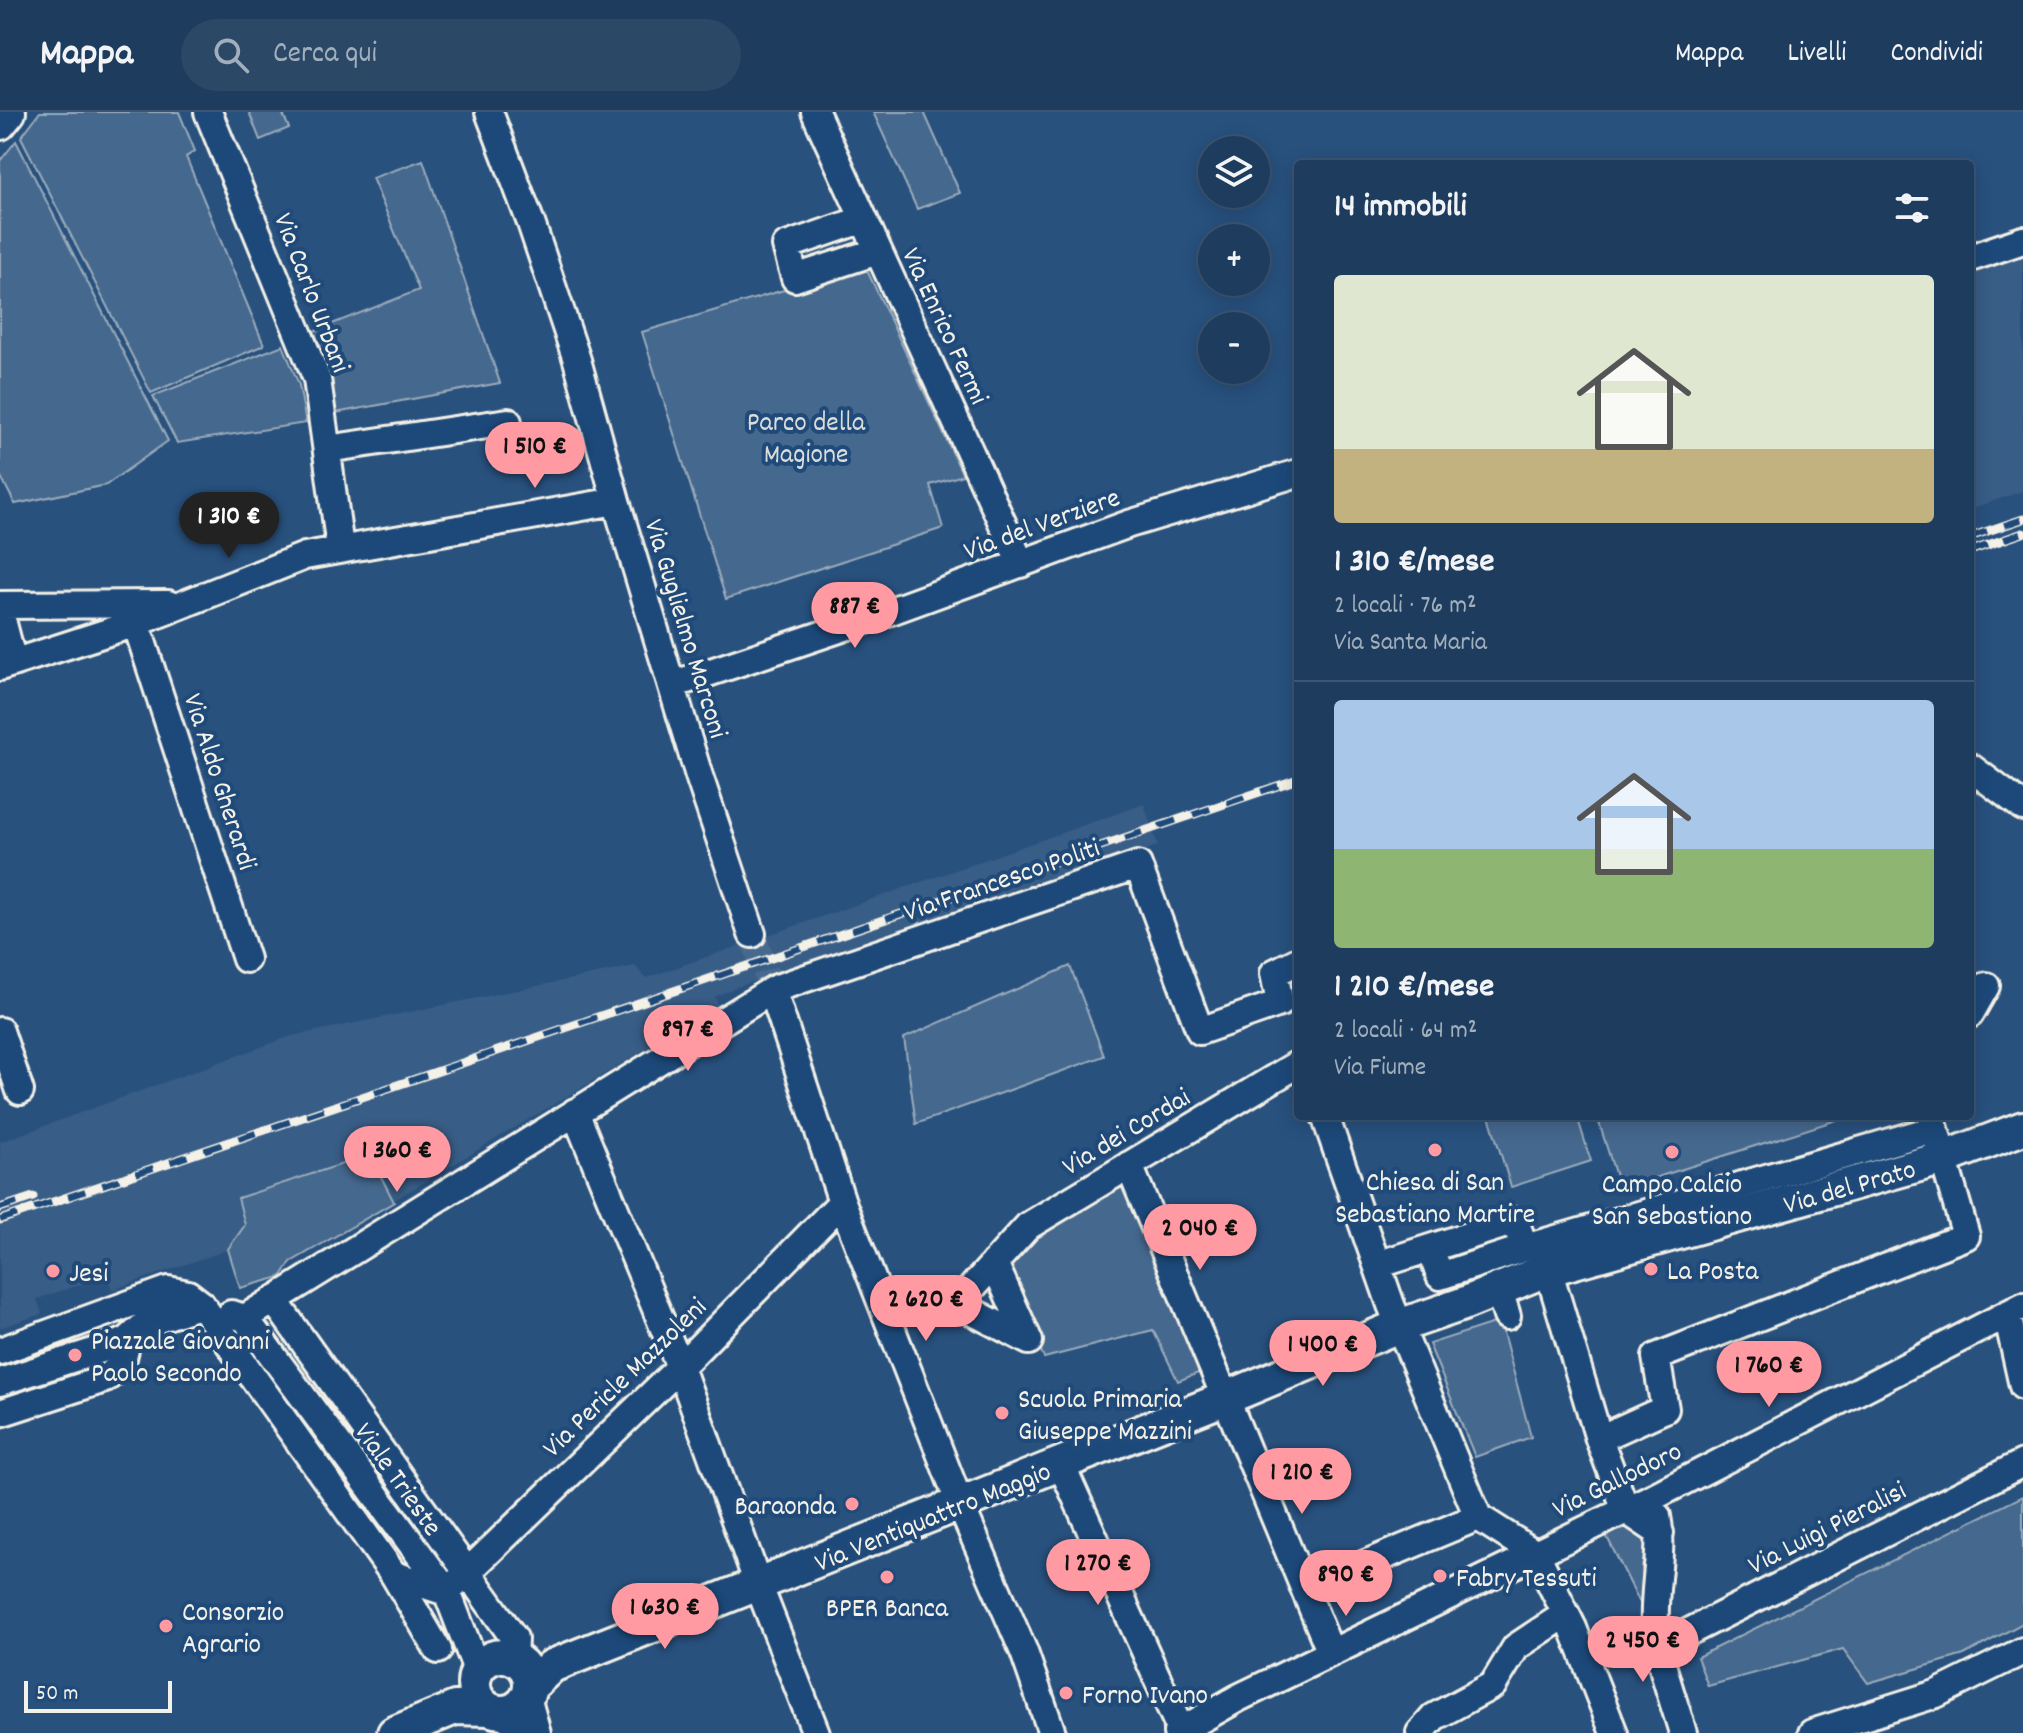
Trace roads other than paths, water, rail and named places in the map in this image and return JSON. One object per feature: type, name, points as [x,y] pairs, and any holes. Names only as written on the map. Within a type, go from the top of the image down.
[{"type":"main road","points":[[0,123],[9,112]]},
{"type":"main road","name":"Via del Prato","points":[[1399,1326],[1503,1303],[1538,1254],[1937,1134],[2023,1128]]},
{"type":"main road","name":"Via Ventiquattro Maggio","points":[[394,1733],[505,1692],[758,1584],[1399,1326]]},
{"type":"street","name":"Via Carlo Urbani","points":[[208,112],[317,379],[340,548]]},
{"type":"street","name":"Via Guglielmo Marconi","points":[[489,112],[531,223],[577,360],[699,776],[752,934]]},
{"type":"street","name":"Via Enrico Fermi","points":[[815,112],[1021,564]]},
{"type":"street","points":[[864,219],[786,246],[795,278],[878,251]]},
{"type":"street","points":[[1974,257],[2023,240]]},
{"type":"street","points":[[327,449],[508,422]]},
{"type":"street","name":"Via del Verziere","points":[[672,685],[866,620],[1129,524],[1294,474]]},
{"type":"street","points":[[0,612],[7,665],[136,623],[305,556],[616,501]]},
{"type":"street","points":[[0,605],[187,604]]},
{"type":"street","name":"Via Aldo Gherardi","points":[[136,623],[246,959]]},
{"type":"street","points":[[1974,770],[2023,807]]},
{"type":"street","name":"Via Francesco Politi","points":[[776,996],[1138,865],[1200,1031],[1280,1003],[1274,973],[1294,963]]},
{"type":"street","points":[[1974,1007],[1986,986]]},
{"type":"street","points":[[0,1382],[127,1341],[147,1323],[201,1304],[245,1318],[575,1112],[776,996],[842,1202],[960,1504],[1024,1652],[1052,1733]]},
{"type":"street","points":[[0,1032],[20,1091]]},
{"type":"street","name":"Via dei Cordai","points":[[887,1313],[950,1300],[968,1292],[1028,1226],[1294,1066]]},
{"type":"street","points":[[575,1112],[680,1367],[758,1584],[816,1733]]},
{"type":"street","points":[[1326,1120],[1399,1326],[1478,1517],[1536,1554],[1566,1614],[1614,1733]]},
{"type":"street","points":[[1599,1439],[1665,1409],[1656,1357],[1966,1236],[1937,1134]]},
{"type":"street","points":[[1129,1165],[1331,1653]]},
{"type":"street","name":"Via Pericle Mazzoleni","points":[[447,1592],[680,1367],[842,1202]]},
{"type":"street","points":[[1377,1265],[1515,1221],[1538,1254],[1599,1439],[1626,1510],[1660,1533]]},
{"type":"street","points":[[950,1300],[1029,1341],[994,1263]]},
{"type":"street","points":[[0,1351],[168,1290],[188,1294],[201,1304],[372,1543],[438,1650]]},
{"type":"street","name":"Viale Trieste","points":[[274,1300],[514,1638],[505,1692]]},
{"type":"street","points":[[2015,1310],[2023,1386]]},
{"type":"street","name":"Via Gallodoro","points":[[1179,1732],[1238,1698],[1653,1497],[2015,1310]]},
{"type":"street","name":"Viale Trieste","points":[[245,1318],[447,1592],[461,1627],[537,1733]]},
{"type":"street","points":[[0,1413],[105,1379],[121,1366],[127,1341]]},
{"type":"street","name":"Viale Trieste","points":[[299,1442],[324,1425]]},
{"type":"street","name":"Via Luigi Pieralisi","points":[[1659,1647],[2023,1463]]},
{"type":"street","points":[[1061,1464],[1179,1732]]},
{"type":"street","points":[[1653,1497],[1660,1533],[1655,1624],[1683,1733]]},
{"type":"street","points":[[1305,1589],[1478,1517]]},
{"type":"street","name":"Viale Trieste","points":[[372,1543],[398,1525]]},
{"type":"street","name":"Viale Trieste","points":[[394,1575],[447,1592]]},
{"type":"street","points":[[1420,1733],[1434,1717],[1493,1685],[1516,1647],[1566,1614]]},
{"type":"street","points":[[1812,1733],[1936,1694],[2023,1651]]},
{"type":"tunnel","points":[[752,934],[777,1004]]},
{"type":"railway","points":[[1974,536],[2023,519]]},
{"type":"railway","points":[[1974,550],[2023,533]]},
{"type":"railway","points":[[0,1220],[1294,780]]},
{"type":"railway","points":[[0,1208],[33,1197]]},
{"type":"place","name":"Chiesa di San Sebastiano Martire","points":[[1435,1150]]},
{"type":"place","name":"Campo Calcio San Sebastiano","points":[[1672,1152]]},
{"type":"place","name":"La Posta","points":[[1651,1269]]},
{"type":"place","name":"Jesi","points":[[53,1271]]},
{"type":"place","name":"Piazzale Giovanni Paolo Secondo","points":[[75,1355]]},
{"type":"place","name":"Scuola Primaria Giuseppe Mazzini","points":[[1002,1413]]},
{"type":"place","name":"Baraonda","points":[[852,1504]]},
{"type":"place","name":"Fabry Tessuti","points":[[1440,1576]]},
{"type":"place","name":"BPER Banca","points":[[887,1577]]},
{"type":"place","name":"Consorzio Agrario","points":[[166,1626]]},
{"type":"place","name":"Forno Ivano","points":[[1066,1693]]},
{"type":"park label","name":"Parco della Magione","points":[[806,436]]}]
